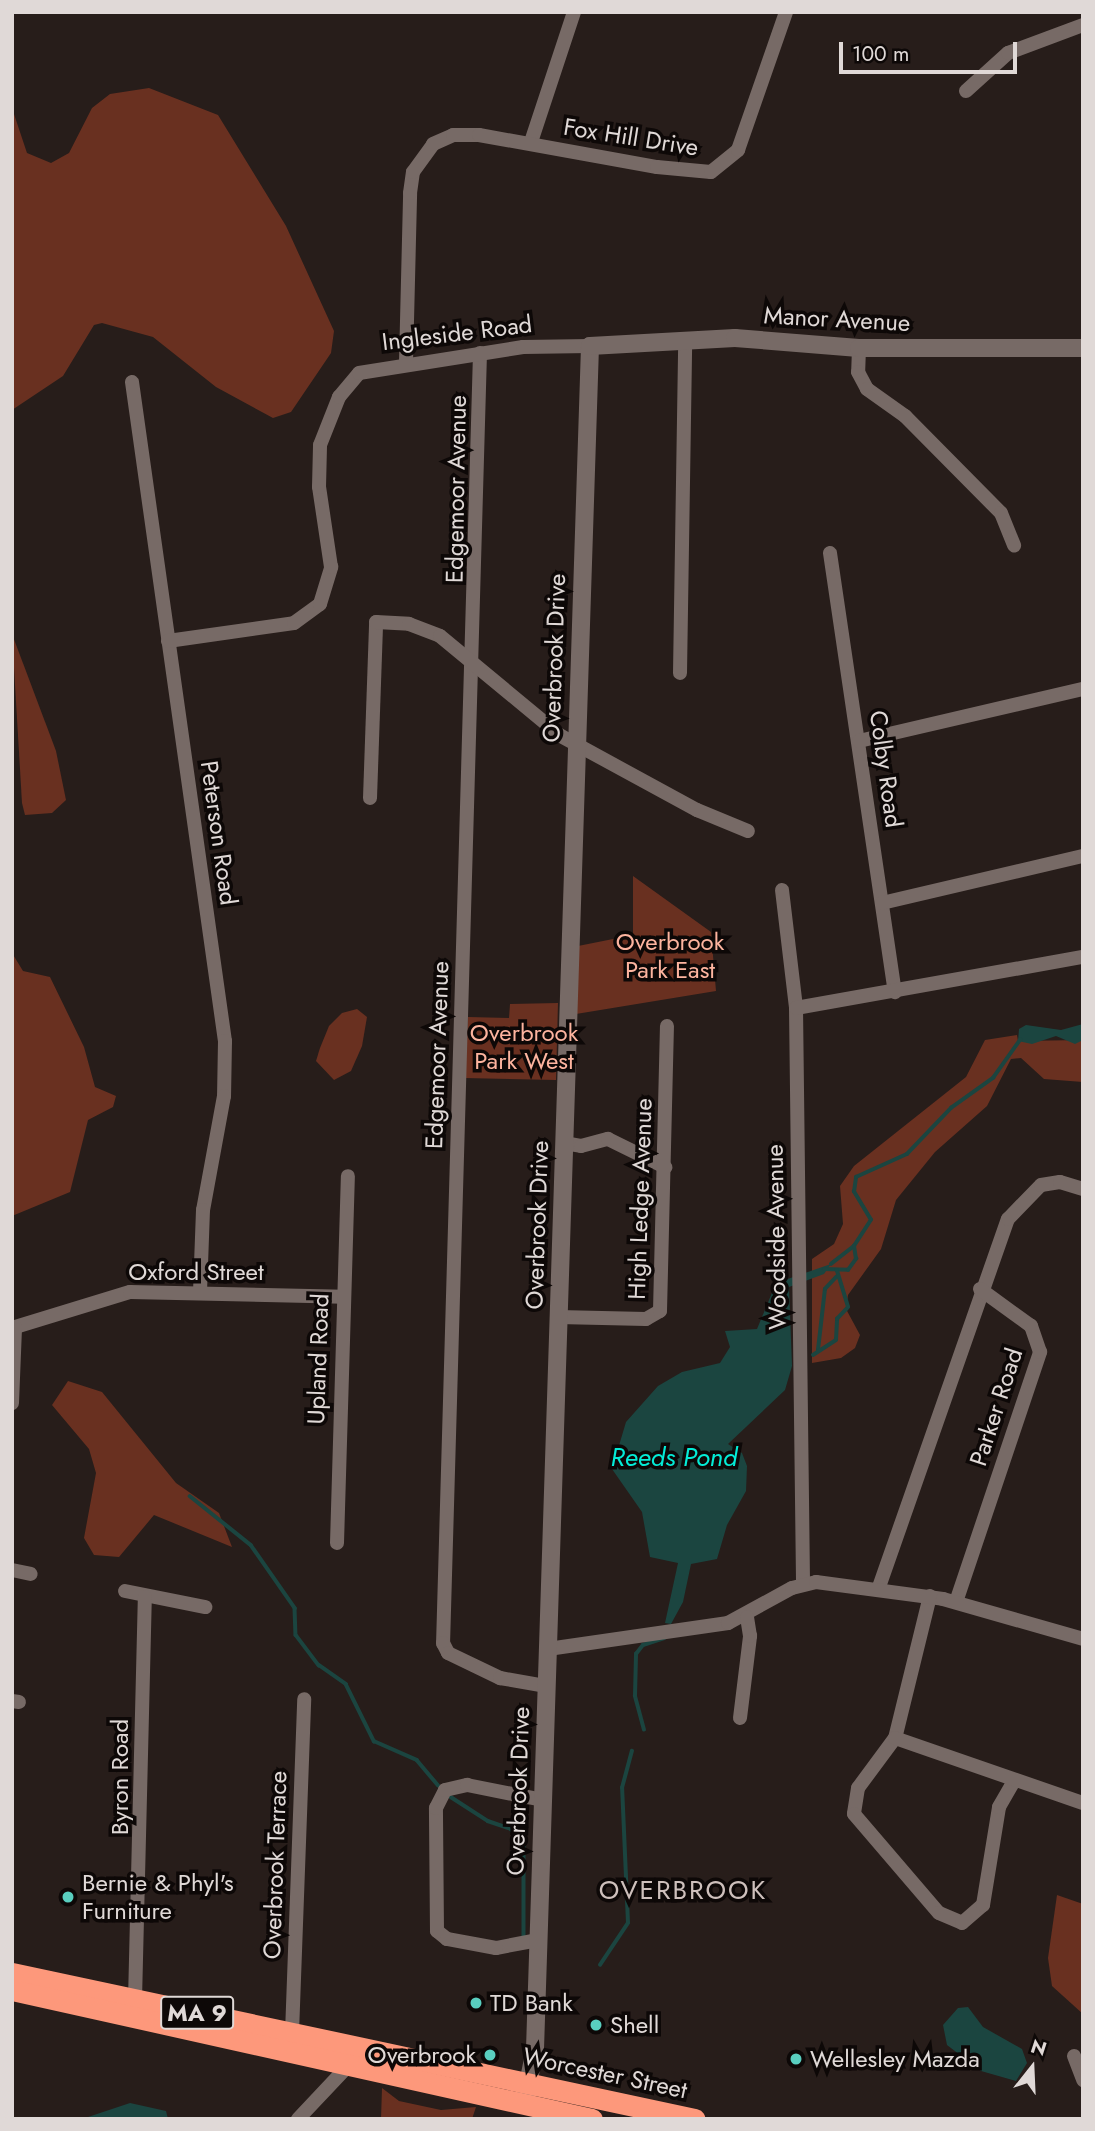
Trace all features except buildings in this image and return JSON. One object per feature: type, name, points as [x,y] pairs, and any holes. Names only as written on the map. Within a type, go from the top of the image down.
[{"type":"highway","name":"Worcester Street","points":[[12,1973],[695,2119]]},
{"type":"highway","name":"Worcester Street","points":[[12,1990],[592,2119]]},
{"type":"street","name":"Fox Hill Drive","points":[[531,142],[574,12]]},
{"type":"street","name":"Fox Hill Drive","points":[[406,362],[410,193],[420,157],[453,135],[531,142],[657,167],[711,172],[738,150],[786,12]]},
{"type":"street","points":[[966,91],[1008,53],[1083,25]]},
{"type":"street","name":"Manor Avenue","points":[[590,346],[735,338],[859,348],[1083,348]]},
{"type":"street","points":[[680,673],[685,341]]},
{"type":"street","name":"Ingleside Road","points":[[169,641],[284,625],[304,618],[320,604],[331,567],[318,471],[324,431],[352,378],[376,366],[481,353],[590,346]]},
{"type":"street","name":"Overbrook Drive","points":[[523,2104],[529,2083],[538,1940],[590,346]]},
{"type":"street","points":[[859,348],[858,372],[867,389],[905,416],[1001,513],[1014,545]]},
{"type":"street","name":"Edgemoor Avenue","points":[[481,353],[474,664],[443,1643],[448,1653],[500,1678],[546,1686]]},
{"type":"street","name":"Peterson Road","points":[[132,382],[226,1050],[224,1096],[203,1210],[200,1292]]},
{"type":"street","name":"Colby Road","points":[[830,554],[895,992]]},
{"type":"street","points":[[370,799],[376,622],[430,630],[575,744],[697,810],[748,831]]},
{"type":"street","points":[[859,741],[1083,689]]},
{"type":"street","points":[[882,903],[1083,856]]},
{"type":"street","name":"Woodside Avenue","points":[[782,890],[796,1008],[803,1584]]},
{"type":"street","points":[[796,1008],[1083,957]]},
{"type":"street","name":"High Ledge Avenue","points":[[558,1317],[646,1319],[660,1311],[667,1026]]},
{"type":"street","points":[[564,1143],[582,1146],[608,1139],[665,1167]]},
{"type":"street","name":"Upland Road","points":[[337,1543],[348,1177]]},
{"type":"street","points":[[880,1587],[980,1289],[1002,1233],[1022,1198],[1051,1182],[1083,1189]]},
{"type":"street","name":"Parker Road","points":[[956,1602],[1040,1352],[1031,1326],[980,1289]]},
{"type":"street","name":"Oxford Street","points":[[13,1327],[121,1293],[200,1292],[343,1297]]},
{"type":"street","points":[[12,1403],[13,1327]]},
{"type":"street","points":[[12,1570],[31,1574]]},
{"type":"street","points":[[548,1649],[658,1630],[716,1626],[747,1617],[803,1584],[880,1587],[930,1596],[1082,1637]]},
{"type":"street","points":[[125,1591],[205,1607]]},
{"type":"street","points":[[930,1596],[895,1738],[854,1796],[854,1814],[939,1913],[954,1923],[970,1920],[983,1905],[999,1807],[1014,1781]]},
{"type":"street","name":"Byron Road","points":[[135,2000],[145,1597]]},
{"type":"street","points":[[740,1718],[750,1636],[747,1617]]},
{"type":"street","name":"Overbrook Terrace","points":[[292,2033],[304,1699]]},
{"type":"street","points":[[895,1738],[978,1763],[1014,1781],[1083,1803]]},
{"type":"street","points":[[538,1940],[496,1948],[447,1939],[437,1931],[435,1821],[439,1794],[454,1787],[482,1785],[543,1800]]},
{"type":"street","points":[[1074,2056],[1083,2080]]},
{"type":"street","points":[[298,2119],[348,2066]]},
{"type":"green space","points":[[149,88],[218,115],[286,226],[334,331],[331,353],[291,412],[273,418],[216,387],[153,337],[102,323],[94,325],[63,376],[12,410],[12,108],[27,153],[51,163],[69,153],[92,108],[110,94]]},
{"type":"green space","points":[[12,634],[56,751],[66,800],[52,813],[25,815],[22,803]]},
{"type":"green space","name":"Overbrook Park East","points":[[633,876],[711,932],[716,991],[576,1014],[578,946],[633,935]]},
{"type":"green space","points":[[12,953],[23,971],[50,977],[84,1047],[95,1087],[116,1096],[113,1107],[88,1120],[70,1192],[12,1216]]},
{"type":"green space","name":"Overbrook Park West","points":[[558,1003],[556,1080],[464,1078],[468,1017],[509,1018],[510,1004]]},
{"type":"green space","points":[[357,1009],[367,1017],[362,1046],[351,1071],[334,1080],[316,1061],[320,1048],[329,1026],[342,1013]]},
{"type":"green space","points":[[1017,1035],[1018,1041],[1083,1040],[1083,1082],[1044,1079],[1021,1058],[1011,1059],[987,1106],[935,1152],[896,1200],[881,1249],[848,1295],[846,1309],[860,1335],[855,1348],[841,1358],[812,1363],[812,1259],[834,1244],[843,1224],[840,1186],[854,1166],[966,1077],[985,1040]]},
{"type":"green space","points":[[68,1381],[102,1392],[176,1483],[219,1513],[232,1547],[154,1515],[119,1557],[94,1555],[84,1538],[96,1473],[89,1449],[52,1405]]},
{"type":"green space","points":[[1057,1895],[1083,1904],[1083,2014],[1052,1986],[1048,1958]]},
{"type":"green space","points":[[382,2088],[399,2101],[441,2110],[476,2107],[472,2119],[381,2119]]},
{"type":"water","points":[[1083,1024],[1083,1040],[1075,1044],[1056,1036],[1032,1044],[1018,1041],[1019,1029],[1026,1025],[1061,1030]]},
{"type":"water","name":"Reeds Pond","points":[[831,1264],[824,1274],[789,1287],[792,1366],[785,1390],[728,1444],[742,1453],[747,1466],[746,1491],[727,1525],[717,1559],[691,1564],[683,1602],[671,1624],[665,1623],[678,1563],[650,1557],[642,1512],[612,1469],[626,1422],[658,1386],[682,1372],[720,1363],[730,1347],[725,1331],[757,1329],[776,1283]]},
{"type":"water","points":[[968,2007],[983,2027],[1022,2049],[1027,2063],[1016,2081],[981,2071],[947,2045],[943,2025],[958,2008]]},
{"type":"water","points":[[130,2103],[166,2111],[168,2119],[82,2119]]},
{"type":"waterway","points":[[831,1264],[854,1246],[871,1220],[854,1192],[856,1177],[907,1154],[951,1108],[993,1078],[1020,1040]]},
{"type":"waterway","points":[[824,1269],[848,1270],[856,1259],[854,1246]]},
{"type":"waterway","points":[[813,1355],[836,1340],[837,1319],[848,1307],[837,1271]]},
{"type":"waterway","points":[[818,1350],[825,1289],[836,1277]]},
{"type":"waterway","points":[[190,1496],[251,1545],[295,1608],[296,1635],[319,1665],[346,1684],[374,1741],[417,1760],[438,1785]]},
{"type":"waterway","points":[[644,1730],[635,1696],[636,1654],[643,1645],[664,1638]]},
{"type":"waterway","points":[[600,1965],[628,1923],[622,1788],[632,1751]]},
{"type":"waterway","points":[[451,1797],[488,1821],[511,1829],[524,1845],[524,1935]]},
{"type":"place","name":"Bernie & Phyl's Furniture","points":[[68,1897]]},
{"type":"place","name":"TD Bank","points":[[476,2003]]},
{"type":"place","name":"Shell","points":[[596,2025]]},
{"type":"place","name":"Overbrook","points":[[490,2055]]},
{"type":"place","name":"Wellesley Mazda","points":[[796,2059]]},
{"type":"district","name":"OVERBROOK","points":[[683,1891]]}]
